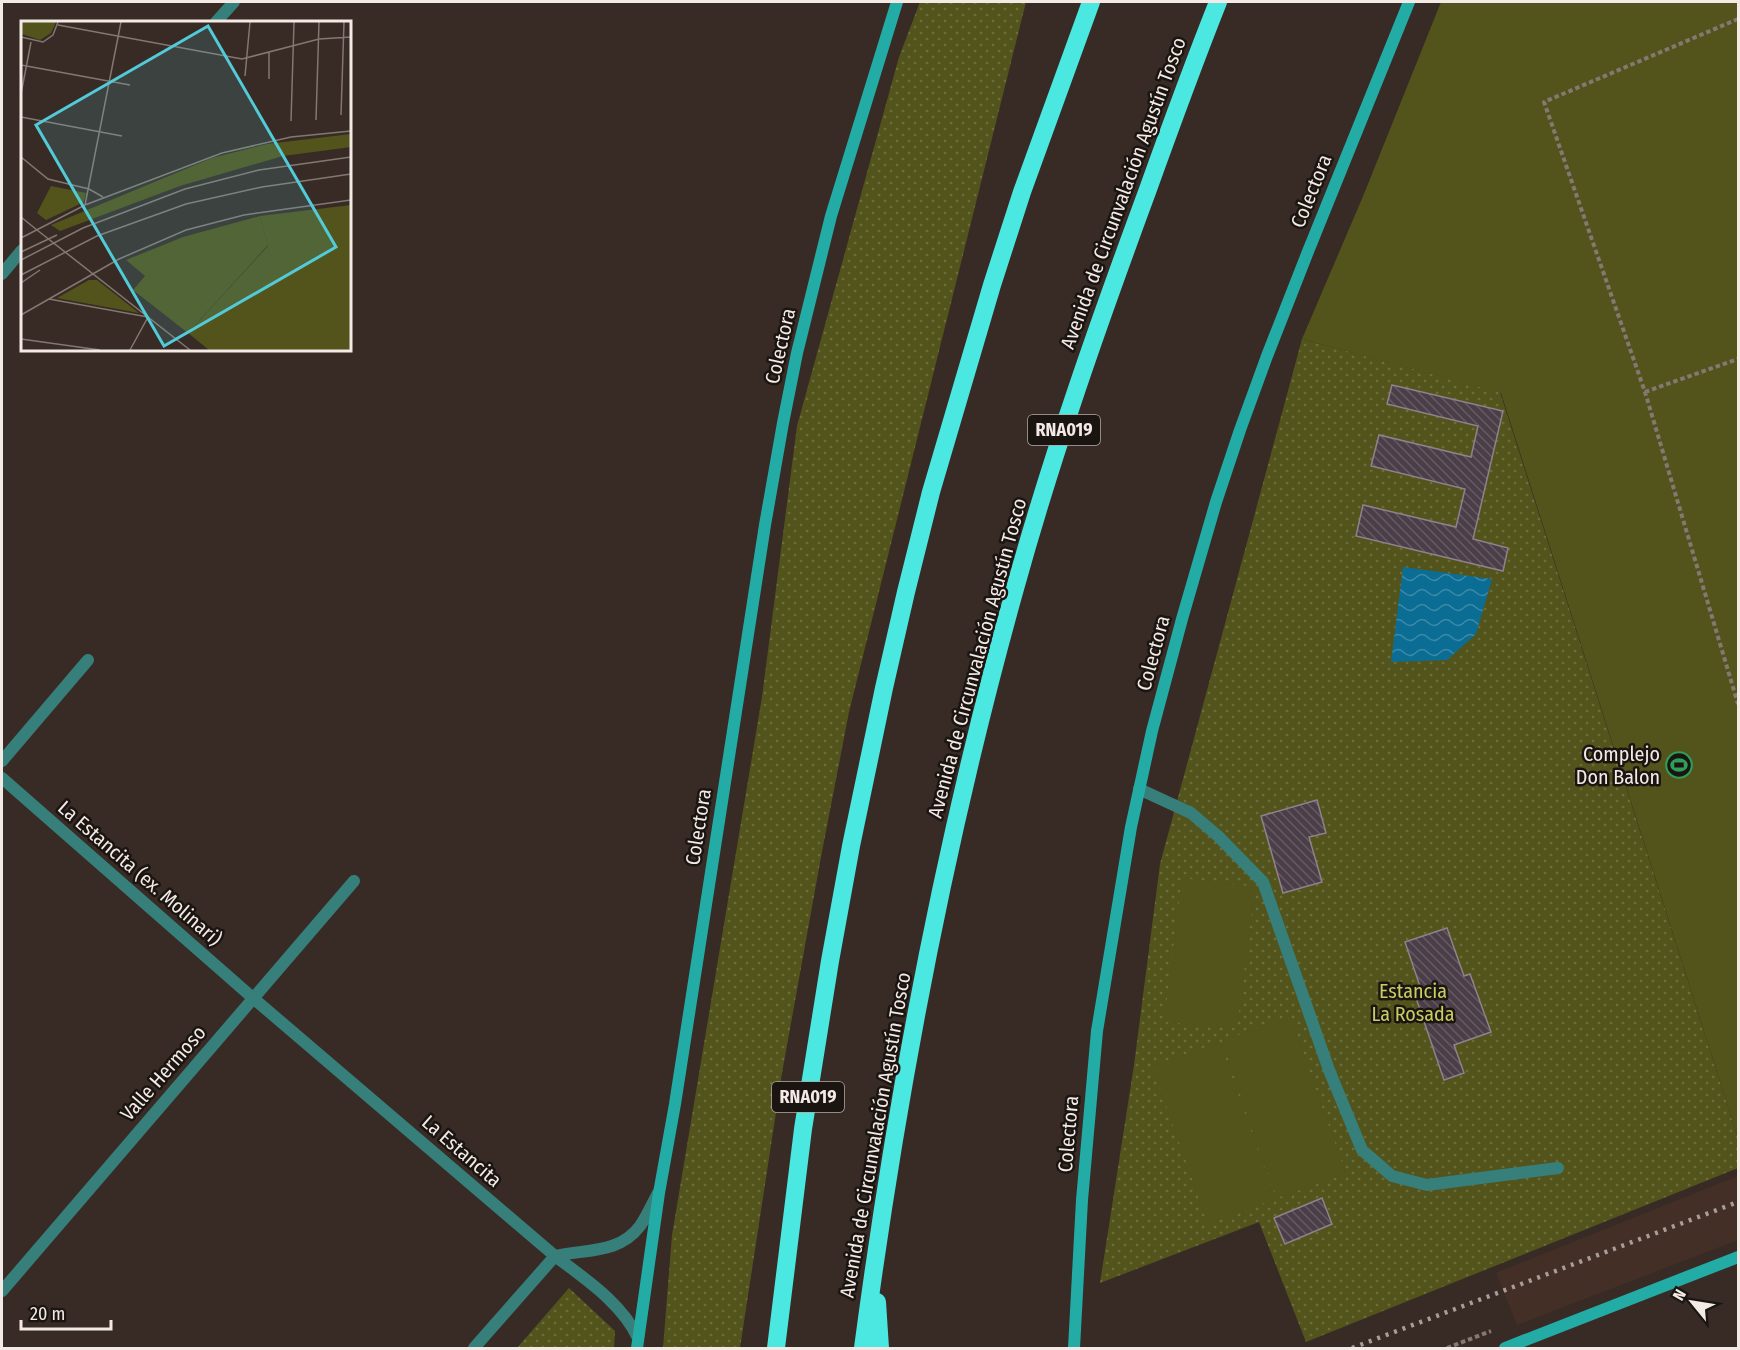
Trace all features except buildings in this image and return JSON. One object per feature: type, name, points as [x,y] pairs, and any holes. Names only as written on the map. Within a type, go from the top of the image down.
[{"type":"highway","name":"RNA019","points":[[776,1348],[803,1129],[830,961],[851,846],[903,603],[932,492],[992,285],[1022,192],[1091,2]]},
{"type":"highway","name":"Avenida de Circunvalación Agustín Tosco","points":[[863,1348],[874,1262],[920,993],[976,739],[1016,584],[1080,380],[1218,2]]},
{"type":"highway","points":[[1203,39],[1224,2]]},
{"type":"highway","points":[[874,1262],[880,1348]]},
{"type":"highway","points":[[768,1348],[783,1295]]},
{"type":"main road","name":"Colectora","points":[[638,1343],[659,1193],[783,423],[797,353],[831,216],[897,2]]},
{"type":"main road","name":"Colectora","points":[[1074,1348],[1082,1200],[1097,1030],[1131,827],[1152,731],[1216,502],[1240,430],[1303,264],[1410,2]]},
{"type":"main road","points":[[1512,1348],[1738,1257]]},
{"type":"street","points":[[217,21],[234,2]]},
{"type":"street","points":[[2,274],[21,251]]},
{"type":"street","points":[[2,761],[88,660]]},
{"type":"street","name":"La Estancita (ex. Molinari)","points":[[2,778],[253,998]]},
{"type":"street","points":[[1139,789],[1191,813],[1218,836],[1263,882],[1329,1070],[1362,1150],[1392,1176],[1426,1185],[1558,1168]]},
{"type":"street","name":"Valle Hermoso","points":[[2,1291],[354,881]]},
{"type":"street","name":"La Estancita","points":[[253,998],[622,1312],[632,1324],[638,1343]]},
{"type":"street","points":[[474,1348],[555,1256],[623,1242],[642,1224],[659,1193]]},
{"type":"path","points":[[1738,19],[1544,102],[1644,392],[1738,704]]},
{"type":"path","points":[[1644,392],[1738,359]]},
{"type":"shaded area","points":[[1738,1176],[1738,1240],[1517,1325],[1496,1273]]},
{"type":"green space","points":[[920,2],[1026,2],[849,712],[782,1073],[740,1348],[663,1348],[672,1235],[762,697],[797,426],[899,57]]},
{"type":"green space","name":"Complejo Don Balon","points":[[1441,2],[1738,2],[1738,1138],[1501,393],[1302,339],[1364,194]]},
{"type":"green space","name":"Estancia La Rosada","points":[[1302,339],[1500,392],[1738,1138],[1738,1168],[1306,1342],[1259,1222],[1100,1283],[1134,1065],[1160,864]]},
{"type":"green space","points":[[1182,878],[1255,887],[1237,1028],[1164,1022]]},
{"type":"green space","points":[[1290,1016],[1346,1174],[1277,1198],[1222,1041]]},
{"type":"green space","points":[[1220,1042],[1275,1199],[1208,1224],[1152,1066]]},
{"type":"green space","points":[[569,1288],[615,1331],[614,1348],[517,1348]]},
{"type":"water","points":[[1403,567],[1492,579],[1476,634],[1447,660],[1391,662]]},
{"type":"railway","points":[[1352,1348],[1738,1202]]},
{"type":"place","name":"Complejo Don Balon","points":[[1679,765]]}]
